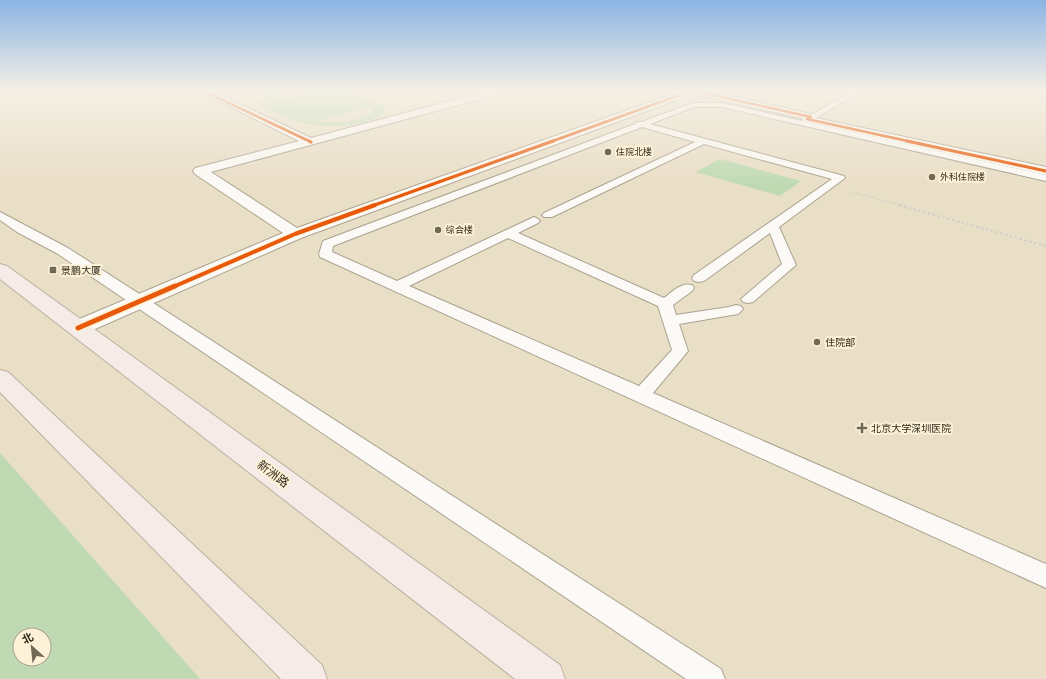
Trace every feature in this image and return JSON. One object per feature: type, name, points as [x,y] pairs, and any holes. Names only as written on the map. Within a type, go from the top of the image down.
[{"type":"main road","name":"新洲路","points":[[0,270],[546,679]]},
{"type":"main road","points":[[0,378],[308,679]]},
{"type":"street","points":[[268,122],[311,142]]},
{"type":"street","points":[[294,234],[200,171],[385,122]]},
{"type":"street","points":[[78,328],[294,234],[604,122]]},
{"type":"street","points":[[819,122],[1046,171]]},
{"type":"lane","points":[[645,122],[327,244],[325,254],[1046,576]]},
{"type":"lane","points":[[796,122],[1046,178]]},
{"type":"lane","points":[[639,124],[840,178],[700,278]]},
{"type":"lane","points":[[548,215],[704,141]]},
{"type":"lane","points":[[0,215],[22,229],[63,251],[711,679]]},
{"type":"lane","points":[[397,286],[534,222]]},
{"type":"lane","points":[[748,299],[789,265],[773,226]]},
{"type":"lane","points":[[509,234],[665,304],[680,351],[641,395]]},
{"type":"lane","points":[[665,304],[687,288]]},
{"type":"lane","points":[[670,321],[733,311],[736,309]]},
{"type":"path","points":[[828,186],[1046,246]]},
{"type":"green space","points":[[299,122],[366,122],[337,126]]},
{"type":"green space","points":[[720,159],[801,181],[780,196],[696,172]]},
{"type":"green space","points":[[0,453],[200,679],[0,679]]},
{"type":"cycle path","points":[[268,122],[311,142]]},
{"type":"cycle path","points":[[78,328],[295,234],[606,122]]},
{"type":"cycle path","points":[[819,122],[1046,171]]},
{"type":"place","name":"住院北楼","points":[[608,152]]},
{"type":"place","name":"外科住院楼","points":[[932,177]]},
{"type":"place","name":"综合楼","points":[[438,230]]},
{"type":"place","name":"景鹏大厦","points":[[53,270]]},
{"type":"place","name":"住院部","points":[[817,342]]},
{"type":"place","name":"北京大学深圳医院","points":[[862,428]]}]
